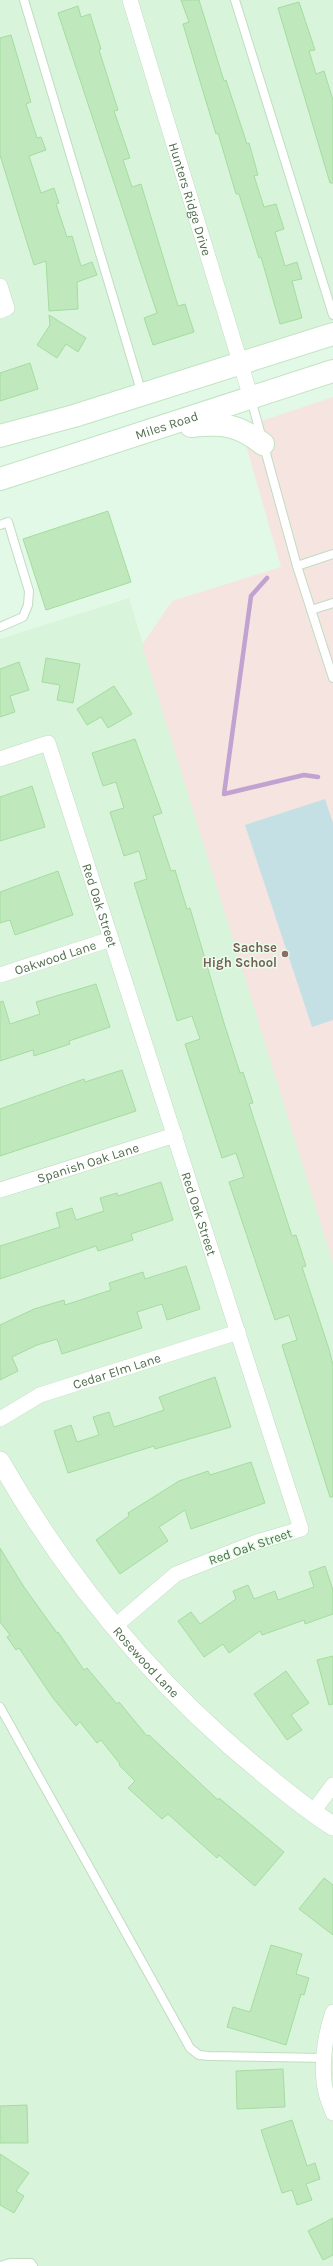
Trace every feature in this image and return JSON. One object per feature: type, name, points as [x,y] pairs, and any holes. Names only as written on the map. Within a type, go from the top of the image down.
[{"type":"main road","points":[[0,436],[74,416],[333,334]]},
{"type":"main road","name":"Miles Road","points":[[0,479],[333,371]]},
{"type":"main road","points":[[158,429],[218,423],[237,427],[263,444]]},
{"type":"street","name":"Hunters Ridge Drive","points":[[130,0],[251,398]]},
{"type":"street","points":[[0,286],[7,308],[0,310]]},
{"type":"street","name":"Red Oak Street","points":[[0,758],[48,743],[301,1529],[257,1542],[176,1574],[114,1627]]},
{"type":"street","name":"Oakwood Lane","points":[[0,975],[111,939]]},
{"type":"street","name":"Spanish Oak Lane","points":[[0,1190],[175,1135]]},
{"type":"street","name":"Cedar Elm Lane","points":[[0,1419],[40,1395],[238,1332]]},
{"type":"street","name":"Rosewood Lane","points":[[0,1461],[28,1510],[114,1627],[169,1688],[235,1750],[312,1813],[333,1826]]},
{"type":"street","points":[[312,1813],[333,1785]]},
{"type":"street","points":[[333,2012],[328,2028],[325,2058],[325,2092],[333,2113]]},
{"type":"lane","points":[[24,0],[142,394]]},
{"type":"lane","points":[[235,0],[333,315]]},
{"type":"lane","points":[[251,398],[297,566],[333,678]]},
{"type":"lane","points":[[0,525],[8,522],[29,591],[28,605],[23,617],[0,627]]},
{"type":"lane","points":[[297,566],[333,554]]},
{"type":"lane","points":[[311,610],[333,603]]},
{"type":"lane","points":[[0,1707],[190,2048],[199,2055],[209,2056],[325,2058]]},
{"type":"lane","points":[[1,2266],[10,2263],[31,2263],[33,2266]]},
{"type":"shaded area","points":[[0,0],[333,0],[333,321],[139,385],[0,427]]},
{"type":"shaded area","name":"Sachse High School","points":[[333,397],[333,1263],[142,645],[172,601],[281,567],[241,428]]},
{"type":"shaded area","points":[[129,598],[333,1263],[333,2266],[0,2266],[0,639]]},
{"type":"shaded area","points":[[325,799],[333,823],[333,1020],[312,1027],[245,825]]},
{"type":"building","points":[[181,0],[199,0],[224,81],[226,80],[247,144],[249,143],[258,175],[254,176],[264,207],[276,204],[284,229],[275,232],[285,266],[297,262],[302,279],[292,281],[302,318],[280,324],[261,257],[259,258],[239,194],[236,194],[218,133],[216,134],[183,24],[189,22]]},
{"type":"building","points":[[299,2],[315,50],[309,51],[316,74],[324,71],[333,100],[333,183],[330,183],[278,8]]},
{"type":"building","points":[[78,6],[81,17],[90,14],[101,49],[99,50],[118,110],[114,111],[130,158],[123,160],[132,187],[141,184],[178,306],[185,304],[194,332],[153,345],[144,318],[157,313],[58,13]]},
{"type":"building","points":[[11,35],[31,102],[26,104],[37,138],[41,137],[46,150],[29,156],[41,193],[54,188],[59,203],[56,204],[67,237],[72,236],[81,266],[92,262],[97,275],[77,282],[78,309],[49,311],[46,261],[34,265],[0,155],[0,38]]},
{"type":"building","points":[[49,315],[86,338],[78,352],[66,344],[57,358],[37,345],[50,325]]},
{"type":"building","points":[[30,363],[38,389],[0,401],[0,373]]},
{"type":"building","points":[[108,511],[131,582],[46,610],[23,539]]},
{"type":"building","points":[[46,658],[80,664],[73,703],[57,700],[60,685],[42,682]]},
{"type":"building","points":[[19,662],[29,690],[10,696],[15,712],[0,717],[0,669]]},
{"type":"building","points":[[114,686],[132,714],[108,728],[101,717],[87,725],[77,709]]},
{"type":"building","points":[[135,739],[162,813],[153,816],[171,871],[175,870],[187,909],[190,908],[240,1073],[243,1072],[253,1103],[249,1104],[292,1236],[296,1235],[306,1266],[302,1267],[329,1349],[333,1365],[333,1497],[330,1497],[282,1345],[297,1340],[289,1315],[275,1320],[229,1182],[244,1177],[236,1153],[222,1158],[185,1044],[200,1039],[192,1016],[177,1021],[134,883],[147,879],[139,851],[124,856],[110,812],[124,808],[116,782],[103,786],[92,753]]},
{"type":"building","points":[[32,786],[45,827],[0,841],[0,797]]},
{"type":"building","points":[[58,871],[73,915],[15,935],[10,920],[0,923],[0,892]]},
{"type":"building","points":[[96,984],[110,1027],[69,1041],[70,1044],[34,1056],[33,1050],[0,1061],[0,1002],[3,1001],[10,1024],[40,1014],[36,1002]]},
{"type":"building","points":[[122,1070],[136,1111],[0,1156],[0,1109],[84,1079],[85,1082]]},
{"type":"building","points":[[161,1182],[173,1220],[131,1234],[133,1240],[98,1251],[96,1246],[0,1279],[0,1246],[60,1227],[56,1213],[72,1208],[76,1220],[104,1211],[100,1198],[117,1193],[118,1196]]},
{"type":"building","points":[[186,1266],[200,1309],[167,1320],[162,1304],[137,1312],[142,1328],[62,1354],[57,1339],[37,1345],[12,1357],[18,1371],[0,1380],[0,1325],[34,1309],[64,1300],[65,1305],[111,1290],[109,1283],[143,1272],[145,1279]]},
{"type":"building","points":[[215,1377],[231,1427],[155,1449],[154,1446],[68,1473],[54,1431],[71,1425],[77,1442],[99,1435],[93,1417],[109,1412],[114,1427],[164,1410],[159,1397]]},
{"type":"building","points":[[251,1462],[265,1503],[191,1529],[185,1510],[159,1527],[168,1541],[120,1574],[96,1540],[129,1516],[128,1513],[179,1481],[208,1471],[210,1475]]},
{"type":"building","points":[[0,1548],[24,1587],[84,1670],[87,1668],[117,1704],[119,1702],[147,1736],[149,1735],[218,1800],[219,1798],[284,1852],[255,1886],[219,1855],[217,1858],[168,1814],[162,1819],[128,1788],[135,1781],[119,1765],[120,1764],[101,1740],[97,1743],[80,1722],[76,1726],[53,1698],[19,1648],[16,1650],[7,1637],[10,1635],[0,1622]]},
{"type":"building","points":[[325,1566],[333,1590],[333,1614],[305,1624],[304,1620],[262,1635],[260,1631],[229,1653],[223,1644],[204,1657],[178,1621],[191,1612],[200,1624],[236,1599],[233,1591],[248,1585],[254,1599],[275,1591],[278,1600],[314,1587],[309,1572]]},
{"type":"building","points":[[333,1656],[333,1704],[329,1705],[317,1660]]},
{"type":"building","points":[[286,1671],[309,1703],[291,1715],[302,1730],[287,1740],[254,1694]]},
{"type":"building","points":[[324,1878],[333,1885],[333,1935],[299,1909]]},
{"type":"building","points":[[271,1945],[302,1954],[296,1974],[309,1978],[304,1995],[301,1994],[286,2045],[227,2027],[233,2007],[250,2012]]},
{"type":"building","points":[[283,2069],[285,2107],[237,2109],[236,2071]]},
{"type":"building","points":[[27,2105],[28,2143],[0,2143],[0,2106]]},
{"type":"building","points":[[292,2120],[307,2166],[315,2163],[320,2179],[306,2184],[312,2200],[297,2205],[292,2190],[282,2193],[261,2130]]},
{"type":"building","points":[[0,2154],[29,2173],[16,2191],[24,2196],[14,2213],[0,2205]]},
{"type":"building","points":[[333,2218],[333,2255],[323,2260],[308,2231]]},
{"type":"waterway","points":[[267,578],[251,596],[224,794],[304,775],[318,777]]},
{"type":"place","name":"Sachse High School","points":[[285,954]]}]
